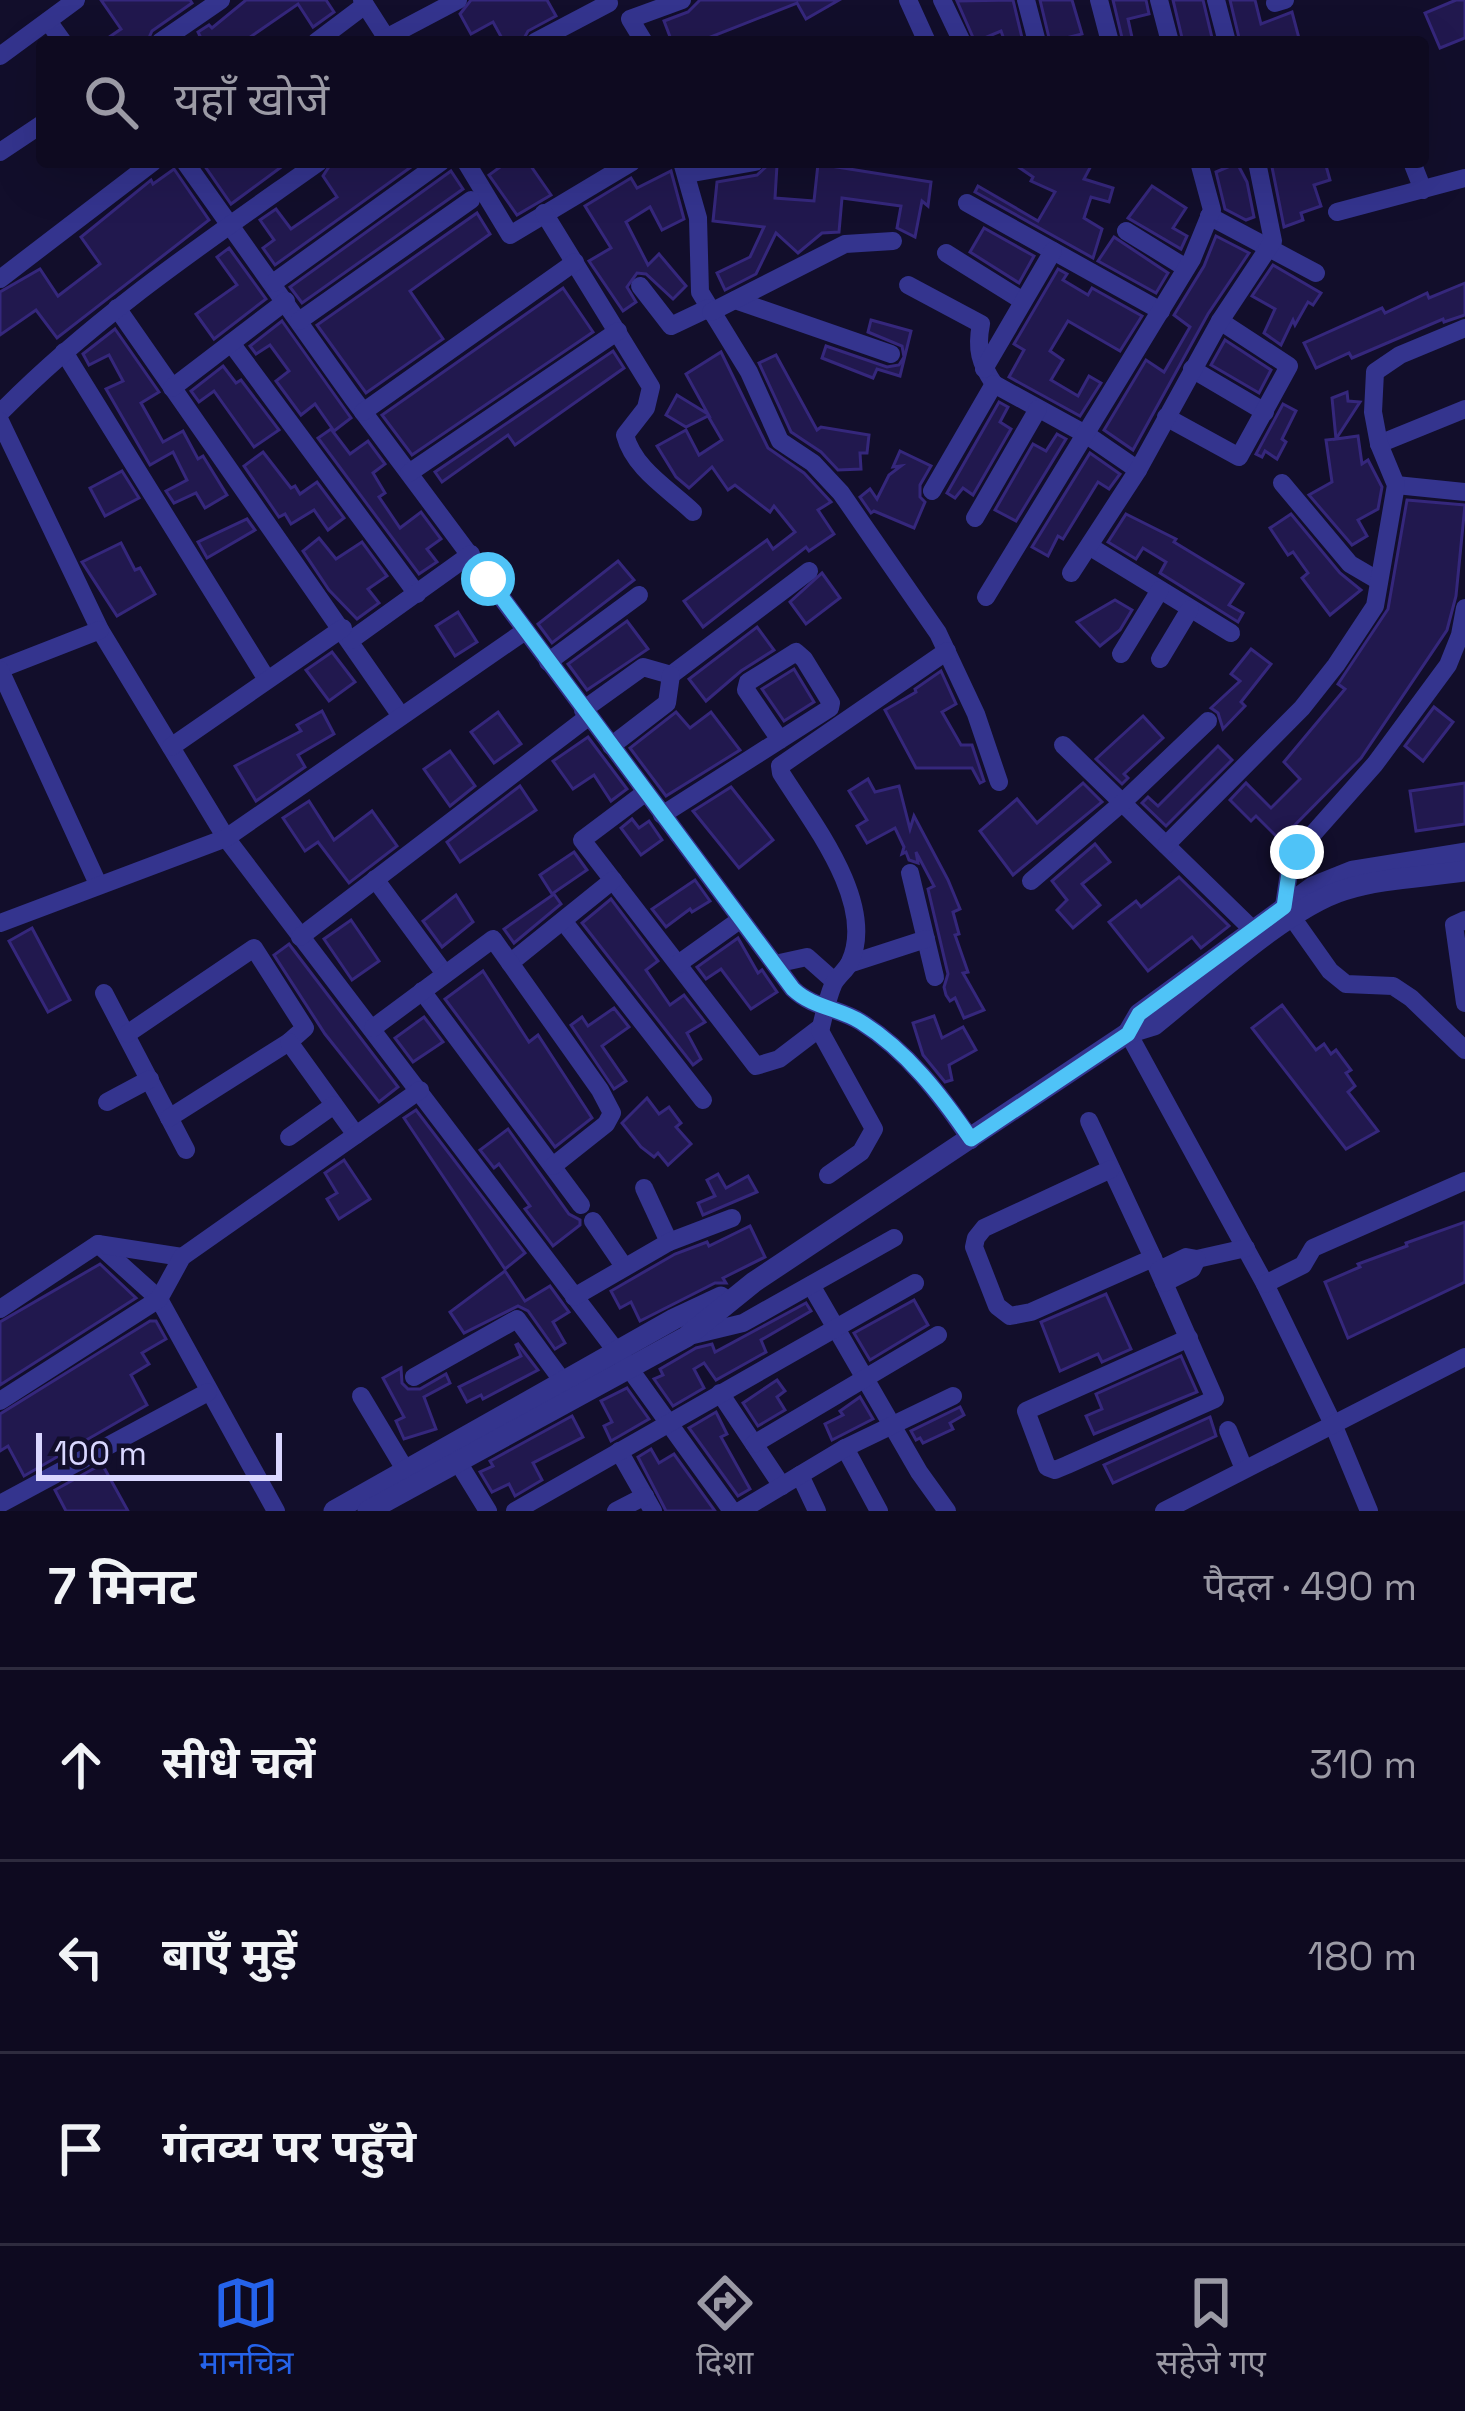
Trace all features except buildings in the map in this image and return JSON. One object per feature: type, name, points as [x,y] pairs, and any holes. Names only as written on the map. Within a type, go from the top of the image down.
[{"type":"street","points":[[0,56],[76,0]]},
{"type":"street","points":[[395,36],[458,0]]},
{"type":"street","points":[[547,36],[608,0]]},
{"type":"street","points":[[640,36],[630,19],[682,0]]},
{"type":"street","points":[[908,0],[924,36]]},
{"type":"street","points":[[943,0],[959,36]]},
{"type":"street","points":[[1026,0],[1035,36]]},
{"type":"street","points":[[1099,0],[1108,36]]},
{"type":"street","points":[[1159,0],[1168,36]]},
{"type":"street","points":[[1216,0],[1225,36]]},
{"type":"street","points":[[167,36],[208,3]]},
{"type":"street","points":[[323,36],[364,3],[385,36]]},
{"type":"street","points":[[48,21],[59,36]]},
{"type":"street","points":[[0,152],[36,128]]},
{"type":"street","points":[[0,279],[143,168]]},
{"type":"street","points":[[190,168],[585,714],[775,964],[824,1018]]},
{"type":"street","points":[[311,168],[117,308],[64,352],[0,417],[100,629],[226,838],[736,1511],[890,1424],[953,1396]]},
{"type":"street","points":[[273,283],[433,168]]},
{"type":"street","points":[[471,168],[510,235],[622,168]]},
{"type":"street","points":[[684,168],[698,218],[700,292],[749,372],[780,441],[814,463],[841,493],[947,651],[976,714],[999,782]]},
{"type":"street","points":[[986,598],[1186,268],[1212,210],[1200,168]]},
{"type":"street","points":[[1071,573],[1138,470],[1220,321],[1270,249],[1274,235],[1258,168]]},
{"type":"street","points":[[1415,168],[1424,190]]},
{"type":"street","points":[[1337,212],[1465,178]]},
{"type":"street","points":[[299,321],[471,200]]},
{"type":"street","points":[[967,203],[1161,311]]},
{"type":"street","points":[[544,213],[651,387],[646,408],[625,435],[630,452],[693,512]]},
{"type":"street","points":[[1210,216],[1316,273]]},
{"type":"street","points":[[1126,232],[1186,268]]},
{"type":"street","points":[[640,286],[671,326],[735,300],[845,244],[893,242]]},
{"type":"street","points":[[932,490],[1053,251]]},
{"type":"street","points":[[946,253],[1024,301]]},
{"type":"street","points":[[363,412],[575,262]]},
{"type":"street","points":[[908,286],[981,324],[978,342],[989,377],[1138,470]]},
{"type":"street","points":[[735,300],[891,354]]},
{"type":"street","points":[[172,388],[286,301]]},
{"type":"street","points":[[117,308],[401,716]]},
{"type":"street","points":[[1166,417],[1239,457],[1289,366],[1220,321]]},
{"type":"street","points":[[1166,845],[1302,708],[1375,606],[1396,485],[1379,444],[1373,412],[1375,373],[1400,356],[1465,328]]},
{"type":"street","points":[[409,473],[618,331]]},
{"type":"street","points":[[231,343],[417,593]]},
{"type":"street","points":[[64,352],[266,678]]},
{"type":"street","points":[[1192,369],[1264,412]]},
{"type":"street","points":[[975,518],[1038,409]]},
{"type":"street","points":[[1379,444],[1465,409]]},
{"type":"street","points":[[1282,483],[1350,564],[1379,580]]},
{"type":"street","points":[[1396,485],[1465,492]]},
{"type":"street","points":[[1088,546],[1231,633]]},
{"type":"street","points":[[171,747],[266,678],[417,593],[471,554]]},
{"type":"street","points":[[611,746],[667,703],[671,675],[809,571]]},
{"type":"street","points":[[1121,654],[1160,590]]},
{"type":"street","points":[[548,662],[639,595]]},
{"type":"street","points":[[1160,659],[1190,608]]},
{"type":"street","points":[[1465,608],[1448,664],[1375,764],[1297,852],[1290,866],[1288,912],[1330,971],[1346,984],[1393,986],[1465,1049]]},
{"type":"street","points":[[98,884],[0,670],[100,629]]},
{"type":"street","points":[[0,923],[226,838],[525,632]]},
{"type":"street","points":[[828,1175],[861,1152],[874,1129],[823,1040],[834,981],[849,964],[856,935],[854,907],[822,838],[780,766],[947,651]]},
{"type":"street","points":[[662,815],[824,713],[831,703],[796,652],[748,682],[746,690],[780,740]]},
{"type":"street","points":[[300,937],[644,666],[671,675]]},
{"type":"street","points":[[1030,881],[1208,721]]},
{"type":"street","points":[[1063,745],[1252,928]]},
{"type":"street","points":[[646,792],[581,838],[756,1066],[779,1059],[824,1018],[855,1018],[942,1096],[971,1139]]},
{"type":"street","points":[[686,1337],[754,1282],[1128,1034],[1154,1025],[1313,886],[1353,871],[1465,853]]},
{"type":"street","points":[[1128,1034],[1139,1014],[1252,928],[1345,890],[1465,872]]},
{"type":"street","points":[[910,873],[934,977]]},
{"type":"street","points":[[375,879],[445,974]]},
{"type":"street","points":[[510,962],[613,880]]},
{"type":"street","points":[[678,964],[741,919]]},
{"type":"street","points":[[1465,920],[1454,925],[1465,1003]]},
{"type":"street","points":[[564,922],[703,1100]]},
{"type":"street","points":[[373,1028],[491,938],[612,1113],[606,1124],[554,1166]]},
{"type":"street","points":[[849,964],[926,939]]},
{"type":"street","points":[[128,1034],[254,948],[305,1028],[169,1118]]},
{"type":"street","points":[[775,964],[807,957],[834,981]]},
{"type":"street","points":[[422,991],[623,1265]]},
{"type":"street","points":[[104,992],[186,1150]]},
{"type":"street","points":[[1128,1034],[1265,1284],[1369,1511]]},
{"type":"street","points":[[289,1042],[356,1135]]},
{"type":"street","points":[[107,1102],[150,1079]]},
{"type":"street","points":[[0,1401],[159,1299],[182,1257],[419,1090]]},
{"type":"street","points":[[289,1137],[334,1105]]},
{"type":"street","points":[[1089,1121],[1189,1338],[1215,1399],[1067,1465],[1054,1470],[1047,1467],[1025,1411],[1189,1338]]},
{"type":"street","points":[[1111,1169],[984,1228],[976,1238],[974,1247],[998,1306],[1010,1316],[1186,1257],[1197,1259],[1246,1248]]},
{"type":"street","points":[[1265,1284],[1303,1265],[1313,1248],[1465,1181]]},
{"type":"street","points":[[644,1188],[669,1242]]},
{"type":"street","points":[[574,1297],[623,1265],[732,1218]]},
{"type":"street","points":[[368,1511],[406,1472],[564,1383],[686,1337],[743,1323],[894,1238]]},
{"type":"street","points":[[0,1309],[98,1244],[182,1257]]},
{"type":"street","points":[[98,1244],[159,1299],[276,1511]]},
{"type":"street","points":[[334,1511],[458,1462],[623,1360],[674,1319],[754,1282]]},
{"type":"street","points":[[515,1511],[916,1282]]},
{"type":"street","points":[[811,1286],[890,1424],[947,1511]]},
{"type":"street","points":[[414,1377],[517,1319],[564,1383]]},
{"type":"street","points":[[754,1444],[938,1335]]},
{"type":"street","points":[[1164,1511],[1465,1357]]},
{"type":"street","points":[[4,1502],[208,1392]]},
{"type":"street","points":[[720,1393],[782,1486]]},
{"type":"street","points":[[361,1396],[406,1472]]},
{"type":"street","points":[[1228,1430],[1244,1469]]},
{"type":"street","points":[[845,1448],[879,1511]]},
{"type":"street","points":[[616,1511],[649,1504],[619,1451]]},
{"type":"street","points":[[458,1462],[488,1511]]},
{"type":"street","points":[[800,1475],[818,1511]]},
{"type":"route","points":[[488,579],[793,989],[805,1000],[855,1018],[874,1031],[942,1096],[971,1139],[1128,1034],[1139,1014],[1284,907],[1297,852]]}]
